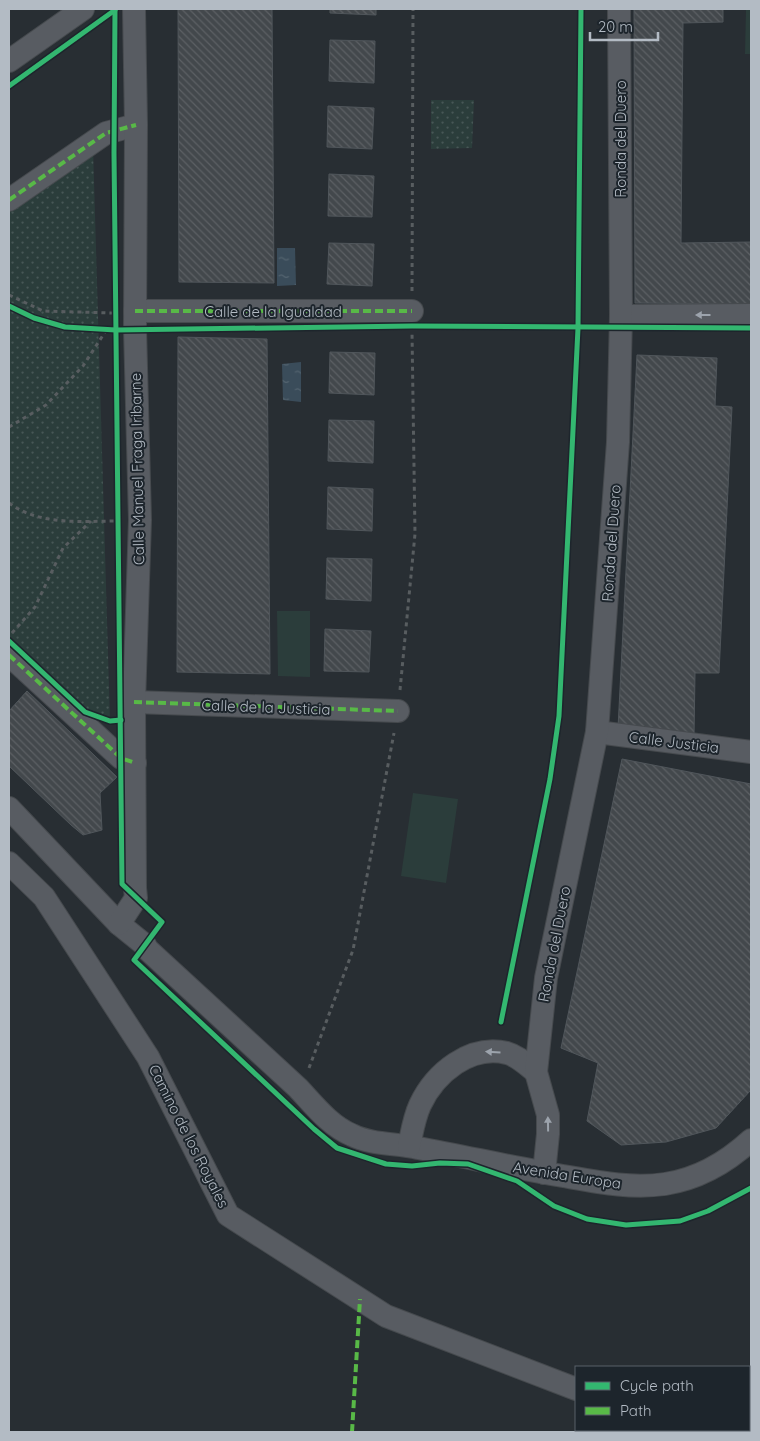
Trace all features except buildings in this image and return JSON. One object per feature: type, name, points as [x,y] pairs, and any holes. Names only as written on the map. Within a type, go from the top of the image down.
[{"type":"street","points":[[9,61],[19,49],[83,9]]},
{"type":"street","name":"Calle Manuel Fraga Iribarne","points":[[119,924],[136,898],[134,702],[140,520],[124,317],[136,125],[134,9]]},
{"type":"street","name":"Ronda del Duero","points":[[544,1173],[548,1114],[536,1072],[546,978],[597,732],[618,442],[621,316],[619,9]]},
{"type":"street","points":[[9,200],[106,133],[136,125]]},
{"type":"street","name":"Calle de la Igualdad","points":[[124,317],[412,311]]},
{"type":"street","points":[[621,316],[751,315]]},
{"type":"street","points":[[9,655],[121,758],[135,763]]},
{"type":"street","name":"Calle de la Justicia","points":[[134,702],[398,711]]},
{"type":"street","name":"Calle Justicia","points":[[597,732],[751,752]]},
{"type":"street","points":[[9,808],[119,924],[145,945],[147,949],[300,1090]]},
{"type":"street","name":"Camino de los Royales","points":[[9,863],[44,897],[148,1057],[228,1215],[386,1316],[575,1389]]},
{"type":"street","points":[[409,1146],[414,1118],[429,1089],[453,1066],[468,1056],[482,1051],[508,1053],[520,1059],[536,1072]]},
{"type":"street","name":"Avenida Europa","points":[[300,1090],[319,1111],[350,1135],[368,1141],[409,1146],[544,1173],[634,1186],[666,1184],[708,1172],[736,1154],[751,1140]]},
{"type":"path","points":[[300,1090],[353,950],[398,711],[415,534],[412,311],[413,9]]},
{"type":"path","points":[[9,295],[43,311],[124,317]]},
{"type":"path","points":[[9,428],[46,404],[83,366],[107,329],[124,317]]},
{"type":"path","points":[[99,329],[107,329]]},
{"type":"path","points":[[9,502],[16,508],[54,521],[118,521]]},
{"type":"path","points":[[9,510],[16,508]]},
{"type":"path","points":[[118,511],[118,531]]},
{"type":"path","points":[[9,637],[35,608],[62,548],[91,521]]},
{"type":"shaded area","points":[[746,9],[751,9],[751,54],[745,54]]},
{"type":"shaded area","points":[[431,100],[474,100],[472,148],[431,149]]},
{"type":"shaded area","points":[[93,147],[110,721],[85,712],[9,642],[9,206]]},
{"type":"shaded area","points":[[277,611],[310,611],[310,677],[278,676]]},
{"type":"shaded area","points":[[413,793],[458,799],[446,883],[401,876]]},
{"type":"water","points":[[277,248],[295,248],[296,285],[277,286]]},
{"type":"water","points":[[301,362],[301,402],[283,400],[282,364]]},
{"type":"marked path","points":[[9,200],[106,133],[136,125]]},
{"type":"marked path","points":[[135,311],[412,311]]},
{"type":"marked path","points":[[9,655],[121,758],[135,763]]},
{"type":"marked path","points":[[134,702],[398,711]]},
{"type":"marked path","points":[[352,1432],[360,1299]]},
{"type":"cycle path","points":[[115,9],[114,153],[122,884],[162,922],[134,960],[314,1129],[337,1148],[386,1164],[412,1166],[440,1163],[468,1164],[517,1181],[554,1206],[587,1219],[626,1225],[680,1221],[708,1211],[751,1188]]},
{"type":"cycle path","points":[[501,1022],[550,779],[559,716],[578,328],[581,9]]},
{"type":"cycle path","points":[[9,86],[115,10]]},
{"type":"cycle path","points":[[9,306],[34,318],[65,327],[116,330],[412,326],[751,328]]},
{"type":"cycle path","points":[[9,641],[85,712],[110,721],[121,720]]}]
